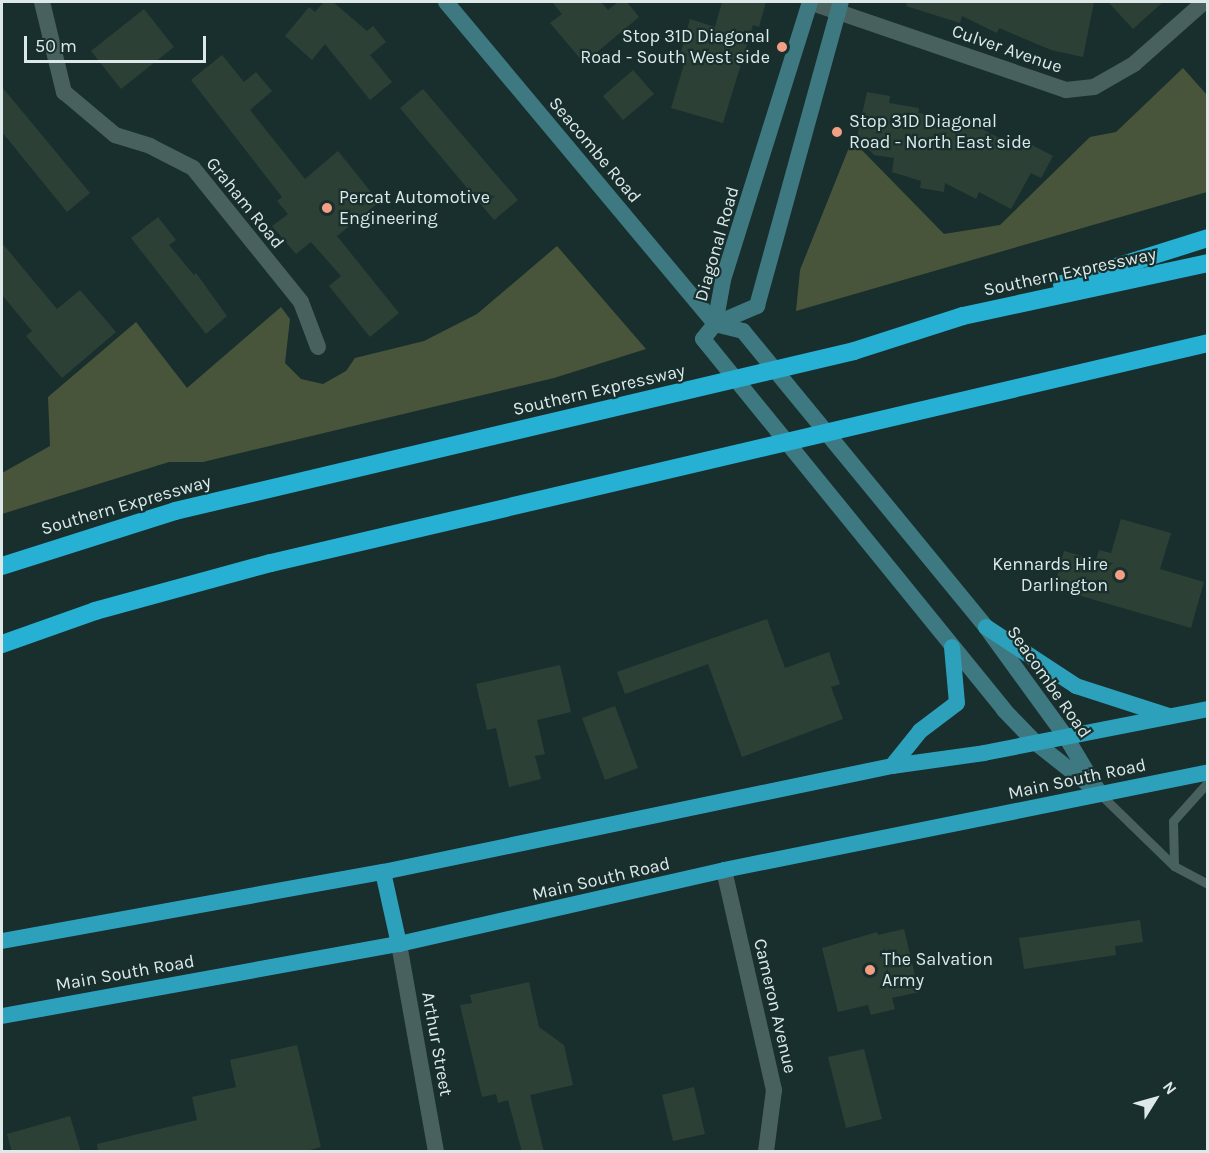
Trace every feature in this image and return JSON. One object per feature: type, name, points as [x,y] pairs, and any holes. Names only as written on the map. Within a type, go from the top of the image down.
[{"type":"highway","points":[[963,316],[1208,238]]},
{"type":"highway","name":"Southern Expressway","points":[[2,566],[175,511],[854,351],[963,316],[1208,263]]},
{"type":"highway","points":[[2,645],[95,611],[271,563],[1208,343]]},
{"type":"highway","points":[[986,627],[1076,686],[1169,716]]},
{"type":"highway","points":[[892,766],[920,731],[957,703],[952,647]]},
{"type":"highway","points":[[2,941],[383,872],[892,766],[1035,743],[1208,709]]},
{"type":"highway","name":"Main South Road","points":[[2,1016],[399,944],[724,870],[1208,772]]},
{"type":"highway","points":[[383,872],[399,944]]},
{"type":"main road","name":"Seacombe Road","points":[[446,2],[715,324],[743,331],[986,627],[1066,737],[1100,794]]},
{"type":"main road","name":"Diagonal Road","points":[[715,324],[723,280],[809,2]]},
{"type":"main road","name":"Diagonal Road","points":[[715,324],[757,306],[839,7]]},
{"type":"main road","name":"Seacombe Road","points":[[715,324],[703,339],[952,647],[1035,743],[1100,794]]},
{"type":"street","name":"Graham Road","points":[[42,2],[64,92],[114,135],[150,146],[193,168],[302,302],[318,347]]},
{"type":"street","name":"Culver Avenue","points":[[809,2],[839,7],[1066,90],[1095,87],[1134,64],[1204,2]]},
{"type":"street","name":"Cameron Avenue","points":[[724,870],[774,1090],[766,1152]]},
{"type":"street","name":"Arthur Street","points":[[399,944],[436,1152]]},
{"type":"lane","points":[[1174,866],[1170,839],[1173,821],[1208,782]]},
{"type":"lane","points":[[1100,794],[1174,866],[1208,884]]},
{"type":"green space","points":[[1183,68],[1207,95],[1207,192],[796,311],[800,270],[852,140],[944,234],[1000,225],[1090,137],[1116,132]]},
{"type":"green space","points":[[557,246],[646,349],[554,378],[203,462],[169,462],[2,514],[2,473],[50,446],[48,397],[136,322],[187,388],[281,307],[290,319],[285,363],[301,379],[323,384],[346,371],[355,358],[424,341],[477,314]]},
{"type":"building","points":[[324,2],[333,2],[367,31],[373,26],[386,42],[370,55],[392,82],[370,100],[325,44],[312,60],[285,36],[309,7],[315,12]]},
{"type":"building","points":[[552,2],[601,2],[608,10],[618,2],[627,2],[639,17],[584,63],[550,23],[562,14]]},
{"type":"building","points":[[722,2],[766,2],[759,27],[753,25],[723,123],[671,108],[687,54],[681,52],[690,19],[715,27]]},
{"type":"building","points":[[907,2],[1094,2],[1083,57],[1051,50],[999,28],[997,33],[962,16],[960,23],[906,6]]},
{"type":"building","points":[[1108,2],[1163,2],[1133,29]]},
{"type":"building","points":[[144,9],[174,47],[121,89],[91,51]]},
{"type":"building","points":[[222,55],[244,82],[256,72],[272,91],[250,110],[305,179],[338,151],[379,202],[337,236],[399,313],[370,337],[329,286],[341,276],[311,242],[296,254],[272,226],[288,214],[277,201],[282,197],[191,80]]},
{"type":"building","points":[[633,70],[654,94],[623,120],[603,96]]},
{"type":"building","points":[[2,87],[90,193],[67,212],[2,132]]},
{"type":"building","points":[[423,89],[518,200],[494,220],[400,108]]},
{"type":"building","points":[[867,92],[890,96],[889,103],[919,108],[918,113],[966,121],[1011,144],[1015,136],[1053,156],[1041,178],[1031,173],[1011,209],[979,192],[976,199],[945,183],[944,192],[920,188],[921,181],[892,172],[894,158],[874,155],[857,137]]},
{"type":"building","points":[[158,217],[176,240],[169,245],[194,275],[196,273],[227,316],[206,334],[131,238]]},
{"type":"building","points":[[2,243],[57,309],[80,290],[116,332],[62,378],[26,336],[32,331],[2,295]]},
{"type":"building","name":"Kennards Hire Darlington","points":[[1121,519],[1171,533],[1160,569],[1204,582],[1191,628],[1054,588],[1064,551],[1096,560],[1099,550],[1111,553]]},
{"type":"building","points":[[767,619],[785,668],[829,652],[840,684],[831,687],[843,719],[742,757],[708,664],[625,694],[617,672]]},
{"type":"building","points":[[560,665],[571,712],[537,720],[545,754],[535,756],[541,779],[509,787],[496,728],[487,730],[476,684]]},
{"type":"building","points":[[615,706],[638,768],[605,780],[582,718]]},
{"type":"building","points":[[1140,920],[1143,942],[1115,946],[1116,955],[1024,969],[1019,938]]},
{"type":"building","name":"The Salvation Army","points":[[904,929],[919,992],[892,998],[895,1009],[871,1015],[868,1005],[838,1012],[822,948],[877,932],[878,935]]},
{"type":"building","points":[[529,982],[539,1027],[564,1045],[573,1085],[530,1095],[544,1152],[522,1152],[508,1100],[498,1103],[496,1094],[482,1097],[460,1005],[472,1003],[470,995]]},
{"type":"building","points":[[297,1045],[321,1147],[302,1152],[98,1152],[97,1144],[197,1120],[192,1097],[236,1087],[230,1060]]},
{"type":"building","points":[[864,1049],[882,1119],[846,1128],[828,1057]]},
{"type":"building","points":[[694,1087],[705,1134],[673,1141],[662,1095]]},
{"type":"building","points":[[70,1116],[81,1152],[12,1152],[7,1134]]},
{"type":"place","name":"Stop 31D Diagonal Road - South West side","points":[[782,47]]},
{"type":"place","name":"Stop 31D Diagonal Road - North East side","points":[[837,132]]},
{"type":"place","name":"Percat Automotive Engineering","points":[[327,208]]},
{"type":"place","name":"Kennards Hire Darlington","points":[[1120,575]]},
{"type":"place","name":"The Salvation Army","points":[[870,970]]}]
